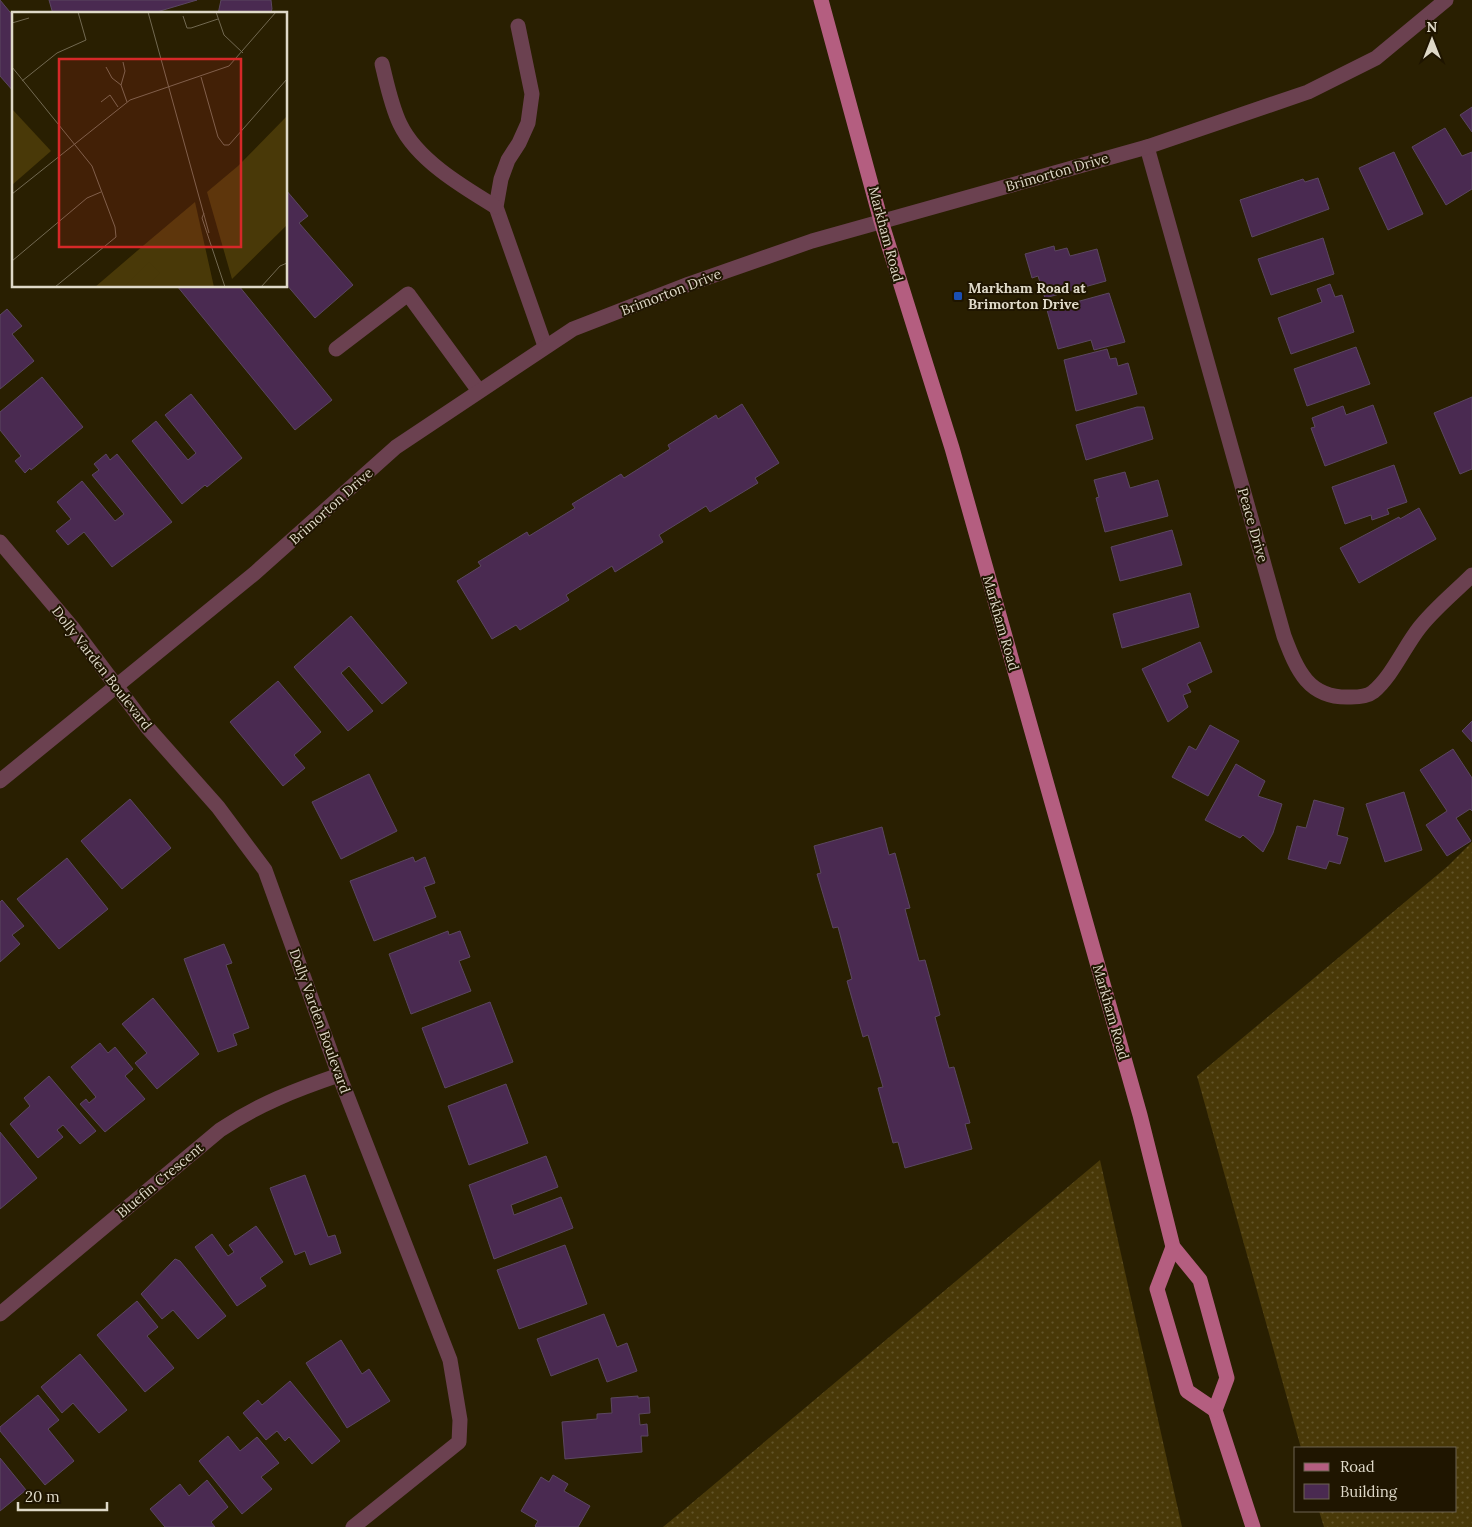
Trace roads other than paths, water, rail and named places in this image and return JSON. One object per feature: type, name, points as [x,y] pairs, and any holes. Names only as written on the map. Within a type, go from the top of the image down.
[{"type":"main road","name":"Markham Road","points":[[821,0],[881,221],[952,448],[1140,1115],[1173,1247],[1200,1280],[1228,1378],[1215,1410]]},
{"type":"main road","points":[[1173,1247],[1157,1289],[1187,1391],[1215,1410],[1253,1527]]},
{"type":"street","name":"Brimorton Drive","points":[[0,781],[255,573],[396,447],[573,329],[689,284],[812,241],[1147,147],[1308,92],[1376,58],[1446,0]]},
{"type":"street","points":[[518,26],[532,94],[528,123],[519,143],[508,160],[501,178],[496,207],[545,346]]},
{"type":"street","points":[[382,64],[400,124],[423,154],[458,184],[496,207]]},
{"type":"street","name":"Peace Drive","points":[[1147,147],[1280,620],[1296,669],[1316,689],[1336,698],[1356,697],[1372,693],[1388,675],[1421,626],[1472,575]]},
{"type":"street","points":[[336,349],[408,294],[479,391]]},
{"type":"street","name":"Dolly Varden Boulevard","points":[[0,542],[72,626],[116,687],[147,726],[218,807],[265,870],[338,1074],[371,1152],[450,1360],[460,1420],[459,1442],[353,1527]]},
{"type":"street","name":"Bluefin Crescent","points":[[0,1314],[220,1130],[251,1109],[294,1090],[338,1074]]},
{"type":"place","name":"Markham Road at Brimorton Drive","points":[[958,296]]}]
